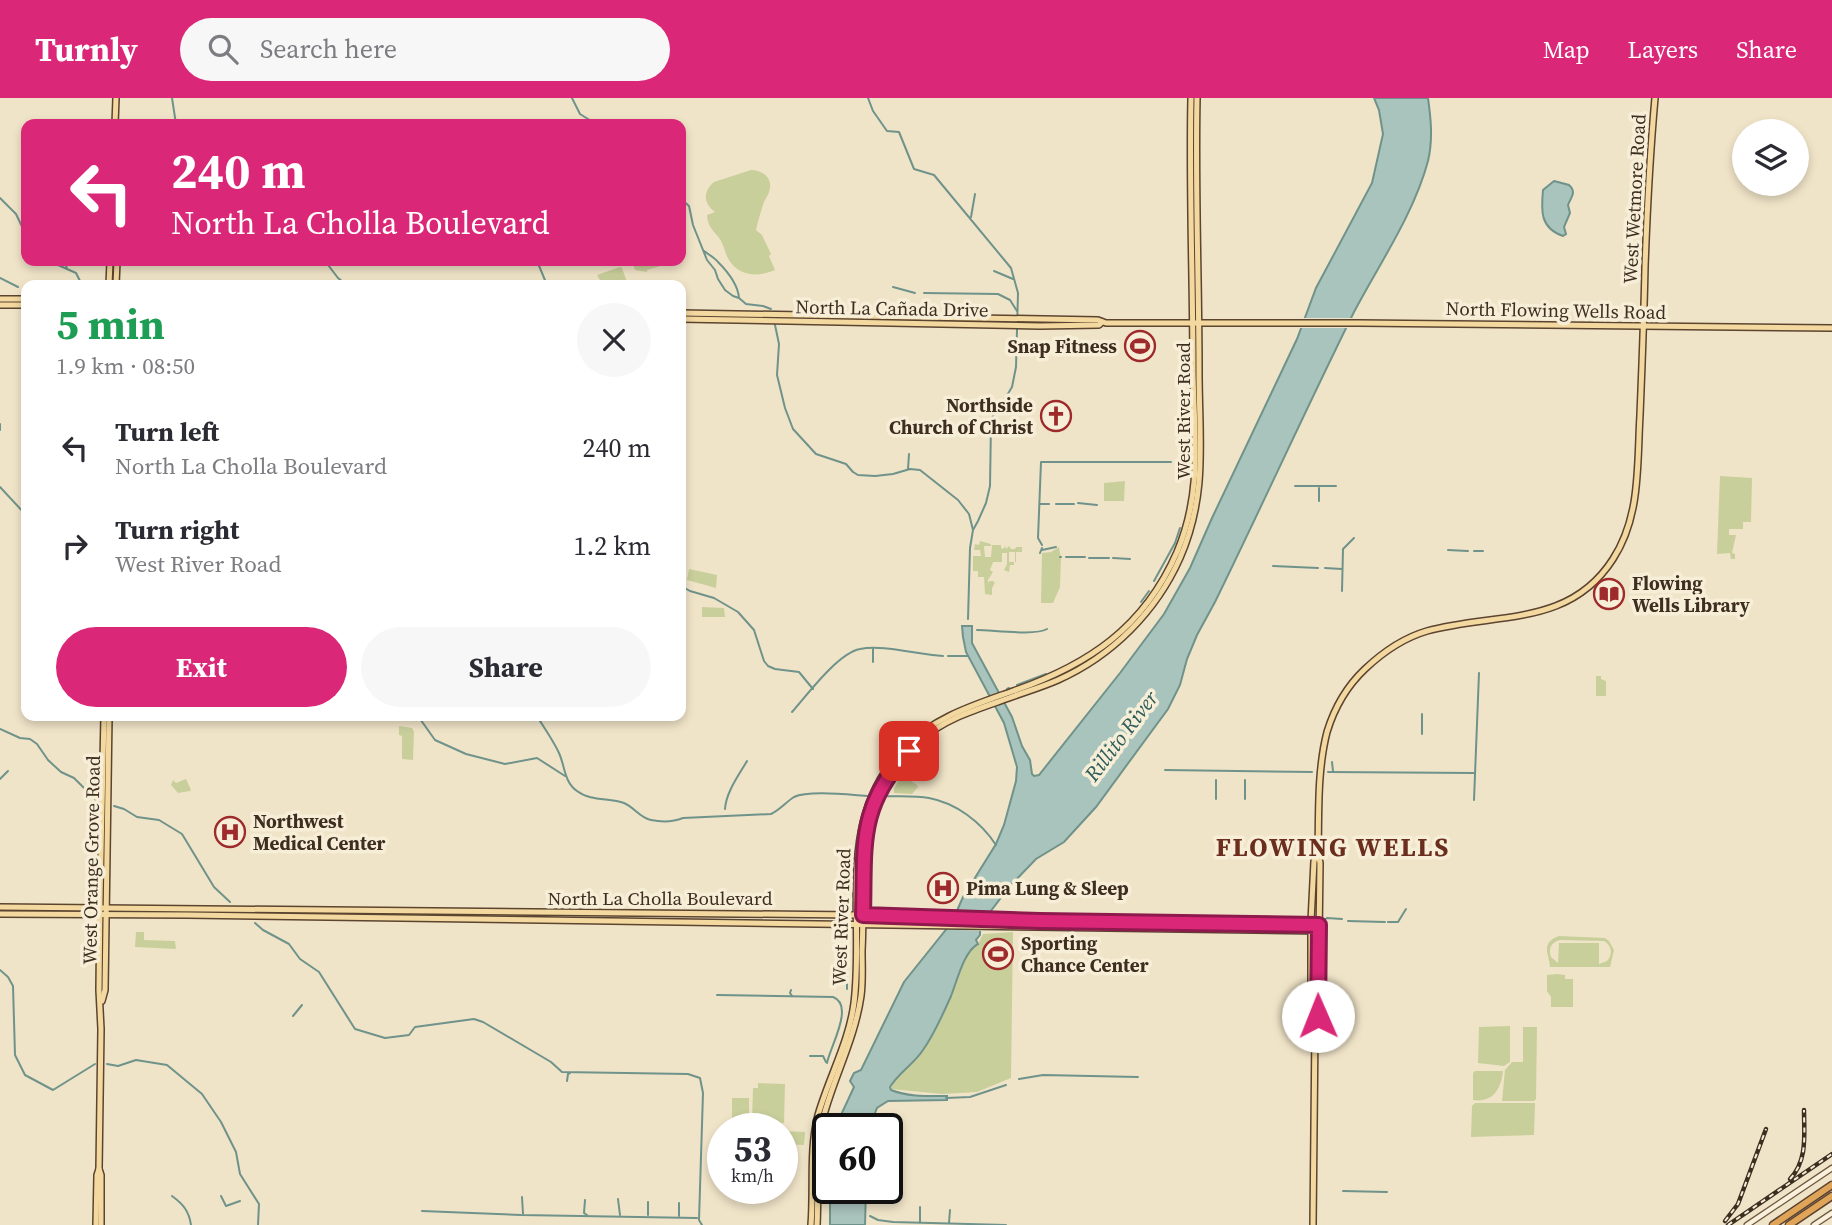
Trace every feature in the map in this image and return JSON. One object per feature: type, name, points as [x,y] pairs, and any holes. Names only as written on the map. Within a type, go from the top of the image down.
[{"type":"highway","points":[[1773,1225],[1832,1185]]},
{"type":"highway","points":[[1790,1225],[1832,1196]]},
{"type":"main road","points":[[115,119],[116,98]]},
{"type":"main road","name":"West River Road","points":[[817,1225],[818,1150],[821,1129],[855,1022],[862,986],[859,925],[856,915],[858,848],[861,828],[874,797],[896,765],[927,735],[959,716],[1056,678],[1098,657],[1134,626],[1161,592],[1183,550],[1196,508],[1201,475],[1191,98]]},
{"type":"main road","name":"West River Road","points":[[1196,324],[1197,98]]},
{"type":"main road","name":"West Wetmore Road","points":[[1318,853],[1324,745],[1339,704],[1359,674],[1391,647],[1426,631],[1536,614],[1575,597],[1594,582],[1611,562],[1629,529],[1636,495],[1655,98]]},
{"type":"main road","points":[[0,299],[21,299]]},
{"type":"main road","points":[[0,305],[21,305]]},
{"type":"main road","name":"North La Cañada Drive","points":[[686,313],[1017,323]]},
{"type":"main road","name":"North La Cañada Drive","points":[[686,319],[1279,323]]},
{"type":"main road","name":"North Flowing Wells Road","points":[[1279,323],[1832,328]]},
{"type":"main road","name":"West Orange Grove Road","points":[[103,911],[102,799],[107,721]]},
{"type":"main road","name":"West Orange Grove Road","points":[[98,1225],[99,990],[107,832],[107,721]]},
{"type":"main road","name":"West River Road","points":[[811,1225],[816,1125],[850,1021],[855,992],[859,925],[863,915],[864,845],[874,797]]},
{"type":"main road","points":[[102,799],[105,811],[104,830],[107,832]]},
{"type":"main road","points":[[1315,1029],[1311,1020],[1311,928],[1314,860],[1318,853]]},
{"type":"main road","points":[[1313,1225],[1315,1029],[1318,1016],[1318,853]]},
{"type":"main road","name":"North La Cholla Boulevard","points":[[0,907],[859,925],[1319,928]]},
{"type":"main road","name":"North La Cholla Boulevard","points":[[0,914],[103,911],[863,915],[1311,928]]},
{"type":"main road","points":[[894,925],[907,921],[932,921],[935,917]]},
{"type":"main road","points":[[855,992],[858,995],[855,1022]]},
{"type":"main road","points":[[1747,1225],[1832,1168]]},
{"type":"main road","points":[[1814,1225],[1832,1213]]},
{"type":"green space","points":[[751,170],[763,174],[770,183],[756,230],[762,235],[775,270],[762,274],[750,274],[733,266],[721,241],[711,228],[707,215],[715,212],[706,198],[714,182]]},
{"type":"green space","points":[[634,266],[661,266],[647,272],[635,270]]},
{"type":"green space","points":[[620,267],[626,280],[600,280],[597,275]]},
{"type":"green space","points":[[1720,476],[1752,478],[1751,522],[1743,522],[1743,529],[1729,529],[1729,535],[1736,535],[1732,553],[1735,554],[1735,559],[1731,559],[1730,553],[1717,554]]},
{"type":"green space","points":[[1125,481],[1124,501],[1104,501],[1104,483]]},
{"type":"green space","points":[[980,541],[991,544],[984,546],[985,557],[991,557],[992,545],[1001,545],[1003,549],[1005,546],[1006,549],[1009,546],[1011,549],[1022,547],[1022,552],[1016,552],[1016,562],[1015,552],[1009,552],[1009,562],[1014,562],[1014,565],[1010,565],[1009,572],[1004,570],[1007,553],[1002,553],[1002,562],[993,562],[990,570],[993,572],[988,580],[988,584],[989,581],[995,583],[992,595],[985,594],[984,577],[978,577],[978,571],[973,571],[973,556],[981,556],[980,550],[974,550],[975,544],[979,545]]},
{"type":"green space","points":[[1059,547],[1060,587],[1053,603],[1041,603],[1042,553]]},
{"type":"green space","points":[[689,569],[717,575],[716,588],[687,580]]},
{"type":"green space","points":[[702,607],[724,608],[725,617],[702,617]]},
{"type":"green space","points":[[1596,676],[1601,676],[1601,679],[1606,681],[1606,696],[1596,696]]},
{"type":"green space","points":[[399,726],[412,728],[414,732],[413,760],[402,759]]},
{"type":"green space","points":[[902,775],[917,785],[912,794],[894,793]]},
{"type":"green space","points":[[186,779],[190,791],[178,793],[171,785],[173,780],[176,783]]},
{"type":"green space","points":[[136,932],[144,932],[144,940],[175,941],[176,949],[135,947]]},
{"type":"green space","points":[[1013,932],[1011,1078],[977,1092],[942,1094],[891,1089],[893,1083],[931,1038],[972,947],[978,944],[983,934]]},
{"type":"green space","points":[[1559,936],[1605,938],[1614,950],[1610,967],[1550,967],[1547,949],[1553,939]],"holes":[[[1560,940],[1604,941],[1609,945],[1611,953],[1607,961],[1599,964],[1599,943],[1559,943],[1558,963],[1550,954],[1552,944]]]},
{"type":"green space","points":[[1547,975],[1565,975],[1565,979],[1573,979],[1573,1007],[1551,1007]]},
{"type":"green space","points":[[1510,1026],[1510,1062],[1504,1066],[1478,1063],[1479,1027]]},
{"type":"green space","points":[[1523,1027],[1537,1027],[1536,1099],[1502,1101],[1505,1070],[1512,1062],[1523,1062]]},
{"type":"green space","points":[[1475,1071],[1503,1071],[1498,1089],[1491,1097],[1473,1100]]},
{"type":"green space","points":[[758,1083],[785,1084],[784,1113],[752,1113],[753,1088],[758,1088]]},
{"type":"green space","points":[[732,1098],[749,1098],[749,1113],[732,1113]]},
{"type":"green space","points":[[1475,1103],[1535,1103],[1534,1135],[1471,1137],[1472,1106]]},
{"type":"green space","points":[[798,1132],[805,1132],[804,1145],[798,1145]]},
{"type":"water","name":"Rillito River","points":[[1374,98],[1428,98],[1431,145],[1422,181],[1405,220],[1353,314],[1197,635],[1180,685],[1168,709],[1096,807],[1064,842],[1036,859],[1010,886],[984,920],[976,940],[978,944],[965,960],[939,1023],[919,1055],[890,1087],[891,1090],[904,1094],[947,1096],[947,1100],[888,1101],[877,1108],[875,1113],[842,1113],[854,1087],[850,1081],[854,1073],[861,1070],[904,982],[952,922],[963,897],[996,844],[1016,781],[1017,767],[1004,723],[966,652],[962,626],[972,626],[972,643],[1012,717],[1030,760],[1032,774],[1039,775],[1164,614],[1190,568],[1297,339],[1316,288],[1372,183],[1383,134]]},
{"type":"water","points":[[1554,181],[1569,185],[1573,190],[1568,205],[1570,213],[1564,227],[1566,234],[1563,236],[1550,228],[1542,212],[1543,190]]},
{"type":"water","points":[[830,1204],[866,1204],[865,1225],[830,1225]]},
{"type":"pier","points":[[1301,318],[1355,318],[1351,328],[1297,328]]},
{"type":"pier","points":[[953,913],[991,915],[983,931],[941,929]]},
{"type":"waterway","points":[[172,98],[175,119]]},
{"type":"waterway","points":[[572,98],[580,114],[588,119]]},
{"type":"waterway","points":[[868,98],[873,111],[887,131],[899,132],[914,169],[934,175],[1011,268],[1018,293],[1016,367],[1012,387],[995,409],[991,423],[990,486],[986,503],[973,530]]},
{"type":"waterway","points":[[971,217],[975,194]]},
{"type":"waterway","points":[[0,198],[16,214],[21,224]]},
{"type":"waterway","points":[[686,203],[707,260],[725,290],[746,304],[771,309]]},
{"type":"waterway","points":[[704,251],[728,274],[737,288],[739,298]]},
{"type":"waterway","points":[[60,266],[76,273],[80,280]]},
{"type":"waterway","points":[[329,266],[341,280]]},
{"type":"waterway","points":[[539,266],[545,280]]},
{"type":"waterway","points":[[994,271],[1013,279]]},
{"type":"waterway","points":[[0,278],[18,287]]},
{"type":"waterway","points":[[893,287],[915,293]]},
{"type":"waterway","points":[[924,293],[998,294],[1010,300],[1017,311]]},
{"type":"waterway","points":[[1508,305],[1508,317]]},
{"type":"waterway","points":[[775,325],[779,344],[777,375],[785,408],[793,429],[816,454],[846,464],[858,475],[875,476],[910,469],[920,470],[958,500],[969,514],[973,530],[968,619]]},
{"type":"waterway","points":[[0,424],[0,430]]},
{"type":"waterway","points":[[908,469],[909,454]]},
{"type":"waterway","points":[[1042,545],[1038,538],[1041,462],[1171,462]]},
{"type":"waterway","points":[[1295,486],[1336,486]]},
{"type":"waterway","points":[[0,487],[21,510]]},
{"type":"waterway","points":[[1319,488],[1319,501]]},
{"type":"waterway","points":[[1078,503],[1097,505]]},
{"type":"waterway","points":[[1040,504],[1049,504]]},
{"type":"waterway","points":[[1056,504],[1074,504]]},
{"type":"waterway","points":[[1154,581],[1175,543],[1180,528]]},
{"type":"waterway","points":[[1342,591],[1343,549],[1354,538]]},
{"type":"waterway","points":[[1042,550],[1056,547]]},
{"type":"waterway","points":[[1040,553],[1042,548]]},
{"type":"waterway","points":[[1448,550],[1468,551]]},
{"type":"waterway","points":[[1474,551],[1483,551]]},
{"type":"waterway","points":[[1066,557],[1085,557]]},
{"type":"waterway","points":[[1089,558],[1109,558]]},
{"type":"waterway","points":[[1113,558],[1130,559]]},
{"type":"waterway","points":[[1273,566],[1318,568]]},
{"type":"waterway","points":[[1325,568],[1342,569]]},
{"type":"waterway","points":[[686,589],[714,598],[738,612],[754,630],[768,666],[799,672],[813,689]]},
{"type":"waterway","points":[[1141,602],[1149,591]]},
{"type":"waterway","points":[[977,630],[1024,632],[1047,629]]},
{"type":"waterway","points":[[792,712],[823,676],[851,652],[879,648],[943,656]]},
{"type":"waterway","points":[[873,649],[873,662]]},
{"type":"waterway","points":[[948,656],[968,656]]},
{"type":"waterway","points":[[1474,800],[1479,673]]},
{"type":"waterway","points":[[1017,685],[1046,674]]},
{"type":"waterway","points":[[1422,714],[1422,734]]},
{"type":"waterway","points":[[422,721],[435,740],[466,754],[505,764],[537,758],[565,776]]},
{"type":"waterway","points":[[540,721],[557,748],[567,778],[573,787],[588,796],[624,803],[651,820],[771,814],[794,797],[810,794],[869,796]]},
{"type":"waterway","points":[[0,729],[37,744],[48,760],[61,772],[74,778],[97,801]]},
{"type":"waterway","points":[[725,809],[730,790],[747,761]]},
{"type":"waterway","points":[[1332,762],[1333,771]]},
{"type":"waterway","points":[[1165,770],[1312,772]]},
{"type":"waterway","points":[[0,779],[8,771]]},
{"type":"waterway","points":[[1328,772],[1474,773]]},
{"type":"waterway","points":[[1216,780],[1216,799]]},
{"type":"waterway","points":[[1245,780],[1245,799]]},
{"type":"waterway","points":[[878,796],[923,797],[949,804],[975,821],[996,845]]},
{"type":"waterway","points":[[114,806],[137,817],[159,820],[182,834],[214,887],[230,902]]},
{"type":"waterway","points":[[1388,922],[1398,922],[1406,909]]},
{"type":"waterway","points":[[1324,920],[1342,919]]},
{"type":"waterway","points":[[1348,921],[1385,922]]},
{"type":"waterway","points":[[255,923],[289,944],[300,959],[319,972],[355,1029],[385,1038],[409,1035],[415,1027],[474,1019],[551,1062],[562,1072],[688,1074],[700,1078],[703,1093],[699,1220],[702,1225]]},
{"type":"waterway","points":[[847,936],[847,959]]},
{"type":"waterway","points":[[847,966],[847,989]]},
{"type":"waterway","points":[[0,970],[13,986],[15,1055],[25,1075],[53,1090],[95,1064]]},
{"type":"waterway","points":[[791,990],[792,996]]},
{"type":"waterway","points":[[717,995],[833,997],[839,1001],[842,1017],[827,1063]]},
{"type":"waterway","points":[[293,1016],[302,1005]]},
{"type":"waterway","points":[[810,1056],[823,1056],[826,1062]]},
{"type":"waterway","points":[[107,1064],[118,1066],[136,1060],[167,1065],[202,1094],[221,1122],[236,1152],[240,1174],[259,1204],[258,1225]]},
{"type":"waterway","points":[[567,1081],[570,1073]]},
{"type":"waterway","points":[[1019,1079],[1043,1075],[1138,1077]]},
{"type":"waterway","points":[[946,1098],[970,1097],[1006,1085]]},
{"type":"waterway","points":[[1343,1191],[1387,1192]]},
{"type":"waterway","points":[[172,1196],[185,1208],[191,1225]]},
{"type":"waterway","points":[[221,1196],[226,1206],[240,1201]]},
{"type":"waterway","points":[[522,1197],[523,1214]]},
{"type":"waterway","points":[[618,1199],[620,1215]]},
{"type":"waterway","points":[[585,1200],[584,1213],[587,1215]]},
{"type":"waterway","points":[[648,1202],[648,1215]]},
{"type":"waterway","points":[[679,1203],[679,1216]]},
{"type":"waterway","points":[[920,1207],[920,1222]]},
{"type":"waterway","points":[[949,1223],[950,1210]]},
{"type":"waterway","points":[[422,1211],[697,1218]]},
{"type":"waterway","points":[[870,1216],[893,1222],[1006,1225]]},
{"type":"railway","points":[[1790,1179],[1796,1172],[1802,1155],[1804,1110]]},
{"type":"railway","points":[[1725,1221],[1738,1204],[1766,1129]]},
{"type":"railway","points":[[1728,1225],[1832,1154]]},
{"type":"place","name":"Snap Fitness","points":[[1140,346]]},
{"type":"place","name":"Northside Church of Christ","points":[[1056,416]]},
{"type":"place","name":"Flowing Wells Library","points":[[1609,594]]},
{"type":"place","name":"Northwest Medical Center","points":[[230,832]]},
{"type":"place","name":"Pima Lung & Sleep","points":[[943,888]]},
{"type":"place","name":"Sporting Chance Center","points":[[998,954]]},
{"type":"district","name":"FLOWING WELLS","points":[[1333,847]]},
{"type":"route","points":[[909,751],[888,776],[871,812],[864,845],[863,915],[1040,921],[1319,925],[1318,1016]]}]
